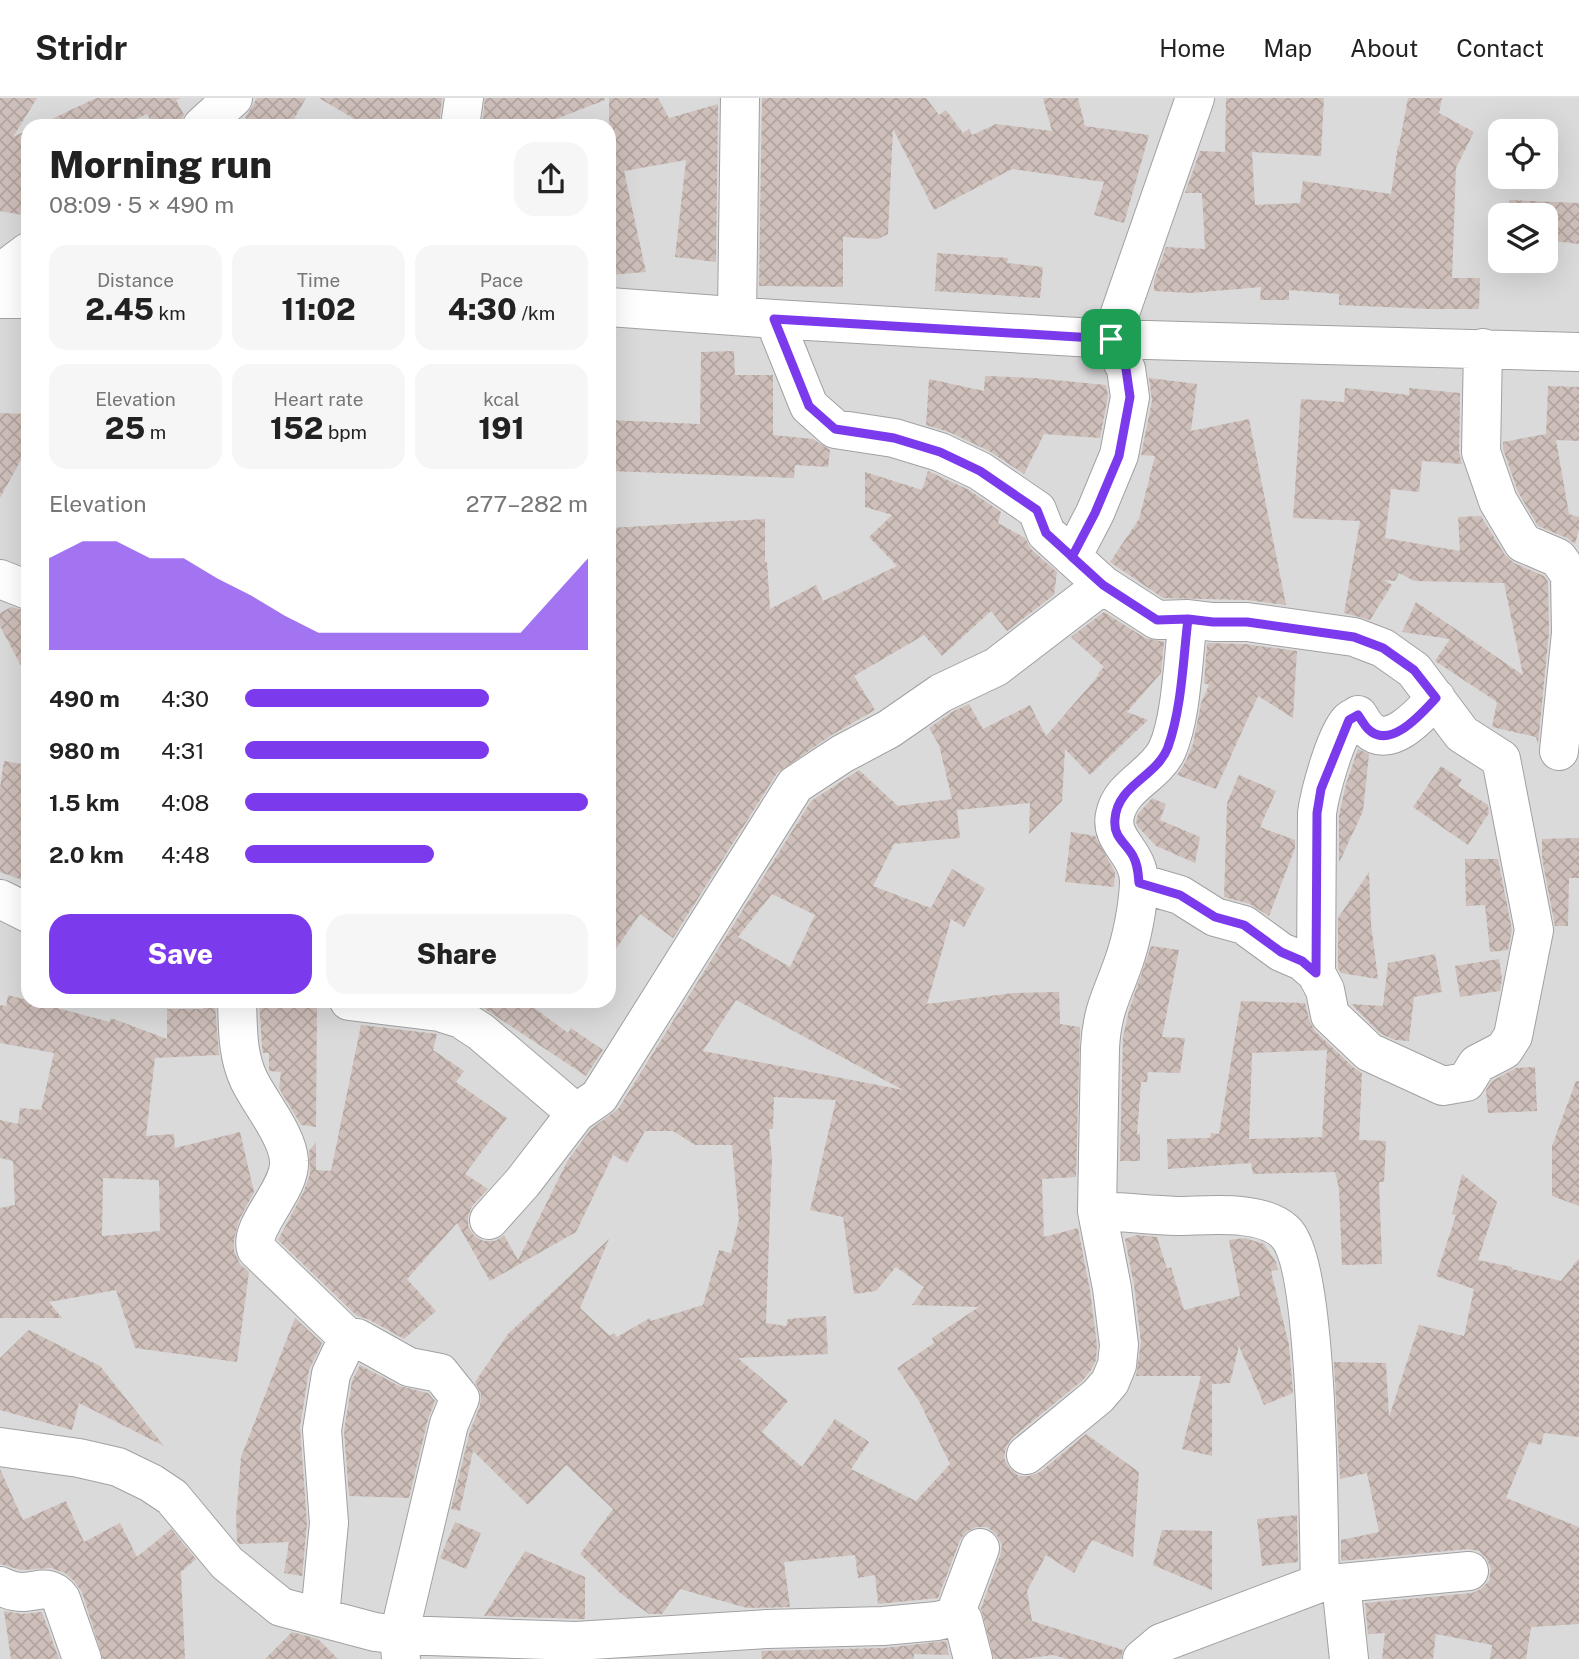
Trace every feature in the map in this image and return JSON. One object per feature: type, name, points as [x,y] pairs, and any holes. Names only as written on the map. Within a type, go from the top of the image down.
[{"type":"street","points":[[210,119],[233,98]]},
{"type":"street","points":[[461,119],[464,98]]},
{"type":"street","points":[[737,316],[740,98]]},
{"type":"street","points":[[1072,557],[1095,513],[1119,456],[1130,397],[1126,369],[1111,339],[1195,98]]},
{"type":"street","points":[[0,274],[21,257]]},
{"type":"street","points":[[0,299],[21,299]]},
{"type":"street","points":[[616,307],[1111,339],[1579,352]]},
{"type":"street","points":[[774,319],[809,406],[835,429],[906,442],[940,452],[980,471],[1037,510],[1046,533],[1103,585],[1157,620],[1247,622],[1354,637],[1383,648],[1414,670],[1462,734],[1501,759],[1569,749],[1570,575],[1558,558],[1523,543],[1498,501],[1481,452],[1483,348]]},
{"type":"street","points":[[0,579],[21,587]]},
{"type":"street","points":[[489,1220],[523,1182],[576,1112],[599,1097],[795,785],[842,754],[889,729],[941,693],[996,667],[1103,585]]},
{"type":"street","points":[[1026,1455],[1098,1396],[1110,1382],[1117,1366],[1119,1345],[1112,1288],[1097,1210],[1101,1024],[1106,1003],[1125,960],[1139,883],[1138,868],[1115,830],[1115,816],[1121,799],[1135,783],[1155,769],[1167,749],[1179,696],[1188,619]]},
{"type":"street","points":[[1316,973],[1317,813],[1321,789],[1339,741],[1349,720],[1358,715],[1369,730],[1383,736],[1400,731],[1436,698]]},
{"type":"street","points":[[1139,883],[1180,895],[1215,917],[1244,925],[1281,952],[1302,961],[1316,973],[1325,990],[1330,1014],[1369,1052],[1443,1086],[1466,1082],[1478,1064],[1509,1045],[1534,930],[1501,759]]},
{"type":"street","points":[[0,900],[21,910]]},
{"type":"street","points":[[237,1008],[239,1047],[248,1077],[285,1143],[289,1159],[281,1189],[255,1237],[256,1249],[348,1338],[357,1338],[409,1367],[440,1373],[460,1398],[449,1424],[400,1647]]},
{"type":"street","points":[[406,1008],[439,1012],[461,1019],[481,1032],[576,1112]]},
{"type":"street","points":[[1097,1210],[1177,1216],[1222,1214],[1258,1218],[1285,1232],[1299,1256],[1316,1405],[1330,1583],[1349,1659]]},
{"type":"street","points":[[320,1616],[329,1523],[322,1430],[331,1374],[348,1338]]},
{"type":"street","points":[[0,1447],[118,1467],[151,1483],[172,1497],[227,1563],[281,1607],[376,1632],[400,1647],[576,1641],[730,1646],[954,1617],[963,1620],[973,1659]]},
{"type":"street","points":[[954,1617],[980,1548]]},
{"type":"street","points":[[1142,1659],[1161,1643],[1330,1583],[1469,1571]]},
{"type":"street","points":[[0,1586],[12,1591],[25,1592],[44,1588],[55,1591],[61,1599],[82,1659]]},
{"type":"shaded area","points":[[0,98],[1579,98],[1579,1659],[0,1659]]},
{"type":"building","points":[[0,98],[37,98],[24,119],[21,119],[13,137],[21,133],[21,215],[0,211]]},
{"type":"building","points":[[96,98],[181,98],[176,100],[184,115],[182,119],[150,119],[147,114],[136,119],[52,119]]},
{"type":"building","points":[[257,98],[306,98],[294,119],[245,118]]},
{"type":"building","points":[[319,98],[442,98],[440,119],[354,119]]},
{"type":"building","points":[[485,98],[605,100],[556,119],[483,119]]},
{"type":"building","points":[[609,98],[658,98],[669,118],[718,104],[716,262],[675,257],[686,160],[624,171],[646,272],[616,274],[616,119],[609,119]]},
{"type":"building","points":[[762,98],[926,98],[939,115],[946,110],[963,133],[969,129],[972,135],[996,124],[1052,131],[1043,98],[1078,98],[1085,126],[1149,135],[1124,223],[1094,215],[1104,182],[1012,169],[934,210],[893,129],[888,234],[878,239],[843,237],[843,287],[759,286]]},
{"type":"building","points":[[1226,98],[1324,98],[1321,156],[1252,152],[1255,205],[1300,203],[1303,181],[1391,194],[1408,98],[1442,98],[1439,113],[1474,132],[1456,168],[1452,278],[1480,278],[1479,309],[1339,305],[1339,294],[1289,290],[1289,300],[1260,300],[1261,287],[1191,293],[1154,291],[1154,281],[1166,247],[1205,249],[1202,193],[1185,193],[1200,151],[1225,152]]},
{"type":"building","points":[[1509,200],[1579,203],[1579,244],[1558,242],[1558,203],[1509,203]]},
{"type":"building","points":[[937,253],[1008,258],[1007,263],[1043,267],[1040,298],[935,291]]},
{"type":"building","points":[[734,351],[735,375],[773,375],[773,435],[813,439],[830,450],[828,467],[795,465],[794,478],[616,471],[616,420],[700,424],[701,352]]},
{"type":"building","points":[[985,376],[1106,385],[1108,396],[1100,438],[1044,434],[1024,474],[989,451],[949,432],[926,425],[929,379],[984,391]]},
{"type":"building","points":[[1149,378],[1197,384],[1191,431],[1249,419],[1286,605],[1247,600],[1163,598],[1110,562],[1139,519],[1155,456],[1141,455],[1152,401]]},
{"type":"building","points":[[1548,386],[1579,387],[1579,441],[1556,440],[1569,514],[1579,517],[1575,544],[1538,526],[1518,492],[1503,449],[1503,442],[1546,434]]},
{"type":"building","points":[[1345,388],[1409,395],[1409,388],[1460,393],[1459,452],[1462,464],[1422,461],[1419,492],[1391,489],[1385,538],[1460,551],[1458,517],[1481,516],[1505,555],[1514,563],[1544,576],[1548,582],[1549,632],[1538,744],[1536,737],[1492,727],[1497,702],[1435,661],[1450,639],[1402,632],[1416,602],[1523,675],[1504,583],[1414,581],[1399,573],[1395,581],[1384,580],[1392,585],[1370,620],[1344,613],[1360,521],[1293,518],[1301,399],[1344,402]]},
{"type":"building","points":[[0,413],[21,414],[21,460],[0,498]]},
{"type":"building","points":[[928,471],[969,490],[1001,512],[998,523],[1025,538],[1031,549],[1057,572],[1054,595],[1007,631],[991,611],[942,656],[924,635],[854,676],[875,710],[830,736],[777,773],[673,938],[640,914],[616,949],[616,528],[765,519],[765,562],[770,609],[816,585],[823,601],[897,566],[869,537],[892,515],[865,507],[865,472],[922,490]]},
{"type":"building","points":[[11,607],[21,609],[21,666],[0,626],[0,613]]},
{"type":"building","points":[[1104,612],[1145,638],[1164,642],[1161,673],[1127,712],[1148,720],[1090,775],[1065,749],[1062,801],[1029,834],[1030,803],[957,810],[960,838],[894,844],[873,886],[931,908],[952,869],[985,888],[964,927],[951,919],[927,1004],[1013,993],[1059,992],[1060,1024],[1080,1027],[1076,1177],[1042,1179],[1044,1237],[1078,1228],[1090,1291],[1097,1345],[1096,1360],[1083,1380],[1012,1438],[1006,1447],[1004,1458],[1010,1469],[1019,1476],[1030,1476],[1040,1472],[1086,1434],[1139,1472],[1133,1557],[1092,1540],[1074,1573],[1046,1555],[1027,1591],[1032,1621],[1123,1650],[1121,1659],[1067,1659],[1053,1655],[994,1659],[981,1608],[1002,1545],[996,1534],[987,1527],[976,1527],[966,1532],[960,1540],[938,1598],[878,1604],[875,1575],[858,1578],[855,1555],[784,1562],[790,1607],[747,1608],[680,1589],[662,1614],[649,1614],[620,1593],[580,1554],[613,1509],[566,1465],[528,1505],[473,1451],[460,1511],[451,1509],[470,1431],[480,1406],[481,1394],[475,1382],[508,1334],[609,1239],[580,1308],[610,1336],[614,1333],[617,1337],[650,1318],[651,1321],[703,1305],[719,1250],[731,1253],[739,1220],[732,1145],[695,1145],[673,1131],[645,1131],[627,1163],[613,1155],[576,1232],[490,1281],[457,1223],[407,1279],[436,1311],[404,1339],[368,1319],[357,1316],[278,1240],[304,1191],[310,1174],[309,1151],[316,1142],[316,1170],[331,1171],[361,1025],[437,1034],[433,1050],[464,1071],[456,1082],[507,1118],[465,1174],[488,1189],[472,1206],[468,1226],[474,1236],[484,1241],[495,1241],[504,1235],[518,1260],[568,1160],[591,1129],[618,1109],[811,801],[859,770],[898,806],[952,799],[939,745],[929,728],[969,704],[983,729],[1030,705],[1046,736],[1104,667],[1071,637]],"holes":[[[772,894],[815,915],[790,967],[738,937]],[[736,1000],[903,1090],[703,1051]],[[774,1097],[836,1100],[810,1210],[843,1217],[854,1294],[876,1291],[896,1267],[924,1287],[912,1305],[979,1307],[932,1338],[934,1343],[897,1368],[919,1401],[950,1464],[916,1501],[851,1469],[869,1442],[835,1419],[802,1467],[762,1432],[788,1401],[738,1358],[828,1354],[826,1316],[788,1319],[786,1326],[766,1323],[772,1158],[769,1129],[773,1129]]]},
{"type":"building","points":[[1207,643],[1245,644],[1297,651],[1293,718],[1258,696],[1216,789],[1177,775],[1193,744],[1201,703],[1209,685],[1204,683]]},
{"type":"building","points":[[1358,749],[1369,754],[1363,811],[1339,863],[1339,815]]},
{"type":"building","points":[[4,761],[21,764],[21,880],[0,872],[0,788]]},
{"type":"building","points":[[1441,766],[1462,780],[1458,786],[1488,805],[1489,813],[1468,845],[1413,807]]},
{"type":"building","points":[[1239,775],[1276,791],[1260,827],[1295,840],[1295,848],[1269,916],[1250,904],[1224,897],[1227,803]]},
{"type":"building","points":[[1152,798],[1166,804],[1160,820],[1200,837],[1195,863],[1156,846],[1138,827],[1138,814]]},
{"type":"building","points":[[1071,832],[1095,836],[1115,872],[1114,887],[1065,882]]},
{"type":"building","points":[[1579,838],[1579,878],[1569,878],[1568,926],[1555,926],[1542,858],[1542,839]]},
{"type":"building","points":[[1465,859],[1498,859],[1512,930],[1508,950],[1490,952],[1485,905],[1466,906]]},
{"type":"building","points":[[1369,872],[1371,924],[1378,979],[1341,973],[1338,968],[1338,918]]},
{"type":"building","points":[[1151,946],[1179,950],[1162,1037],[1185,1038],[1180,1073],[1148,1072],[1147,1082],[1141,1082],[1137,1134],[1140,1134],[1140,1161],[1120,1161],[1123,1037],[1129,1010]]},
{"type":"building","points":[[1435,954],[1442,992],[1414,997],[1409,1041],[1395,1040],[1381,1034],[1351,1004],[1383,1006],[1388,963]]},
{"type":"building","points":[[1499,959],[1502,979],[1500,991],[1460,997],[1455,966]]},
{"type":"building","points":[[8,995],[21,998],[21,1008],[57,1008],[110,1022],[111,1018],[167,1039],[167,1009],[215,1008],[219,1055],[155,1058],[146,1136],[174,1134],[175,1148],[240,1132],[254,1192],[239,1220],[234,1240],[234,1251],[240,1264],[249,1272],[237,1362],[135,1348],[116,1290],[49,1302],[62,1318],[0,1318],[0,1208],[15,1205],[13,1161],[0,1158],[0,1120],[18,1124],[20,1108],[41,1110],[54,1053],[0,1043],[0,1005],[6,1006]],"holes":[[[103,1178],[159,1180],[160,1231],[102,1236]]]},
{"type":"building","points":[[1241,1001],[1305,1003],[1315,1031],[1362,1073],[1359,1140],[1386,1141],[1384,1182],[1379,1182],[1382,1264],[1342,1265],[1339,1188],[1335,1172],[1253,1174],[1251,1163],[1168,1169],[1167,1139],[1210,1138],[1211,1133],[1219,1134]],"holes":[[[1327,1050],[1322,1137],[1249,1139],[1252,1053]]]},
{"type":"building","points":[[259,1008],[317,1008],[316,1127],[301,1125],[279,1088],[281,1072],[269,1071],[269,1053],[263,1053]]},
{"type":"building","points":[[484,1008],[534,1008],[568,1033],[571,1028],[603,1050],[586,1076]]},
{"type":"building","points":[[1535,1067],[1537,1111],[1488,1113],[1486,1090],[1492,1081],[1516,1068]]},
{"type":"building","points":[[1576,1081],[1579,1081],[1579,1206],[1552,1196],[1552,1146]]},
{"type":"building","points":[[1462,1174],[1497,1202],[1478,1260],[1561,1281],[1579,1258],[1579,1437],[1544,1433],[1541,1445],[1529,1442],[1506,1498],[1579,1527],[1579,1624],[1531,1627],[1526,1659],[1490,1659],[1492,1645],[1436,1634],[1433,1659],[1382,1659],[1385,1633],[1368,1634],[1365,1603],[1472,1593],[1489,1581],[1491,1568],[1479,1551],[1468,1549],[1341,1561],[1341,1540],[1379,1532],[1367,1473],[1340,1479],[1334,1362],[1386,1363],[1389,1417],[1419,1325],[1464,1336],[1474,1289],[1436,1276],[1456,1215],[1452,1214]]},
{"type":"building","points":[[1137,1235],[1157,1237],[1167,1269],[1171,1267],[1184,1310],[1240,1296],[1229,1240],[1245,1238],[1264,1244],[1276,1262],[1278,1270],[1271,1271],[1289,1345],[1293,1393],[1264,1405],[1239,1346],[1230,1383],[1212,1384],[1212,1456],[1182,1449],[1201,1376],[1136,1376],[1141,1342],[1125,1239]]},
{"type":"building","points":[[295,1318],[322,1343],[309,1370],[300,1427],[307,1523],[302,1576],[284,1573],[289,1542],[239,1544],[236,1517],[241,1457]]},
{"type":"building","points":[[29,1330],[100,1366],[164,1446],[79,1403],[72,1430],[0,1410],[0,1358]]},
{"type":"building","points":[[360,1365],[399,1386],[428,1393],[435,1401],[428,1419],[409,1498],[349,1496],[344,1431],[352,1381]]},
{"type":"building","points":[[0,1469],[23,1520],[66,1501],[84,1542],[120,1523],[137,1557],[171,1529],[196,1559],[181,1572],[185,1659],[103,1659],[82,1592],[73,1580],[65,1573],[51,1568],[21,1570],[0,1564]]},
{"type":"building","points":[[1297,1515],[1298,1562],[1262,1566],[1257,1519]]},
{"type":"building","points":[[455,1522],[481,1533],[466,1569],[440,1558]]},
{"type":"building","points":[[1162,1530],[1212,1531],[1212,1590],[1153,1565]]},
{"type":"building","points":[[525,1551],[585,1577],[585,1619],[484,1616]]},
{"type":"building","points":[[4,1611],[22,1614],[42,1612],[59,1659],[11,1659]]},
{"type":"building","points":[[292,1632],[318,1639],[338,1659],[265,1659]]},
{"type":"building","points":[[946,1641],[949,1655],[914,1654],[914,1659],[762,1659],[761,1651],[884,1648]]},
{"type":"route","points":[[1111,339],[774,319],[809,406],[835,429],[894,438],[940,452],[980,471],[1037,510],[1046,533],[1072,557],[1103,585],[1157,620],[1188,619],[1247,622],[1354,637],[1383,648],[1414,670],[1436,698],[1400,731],[1383,736],[1369,730],[1358,715],[1349,720],[1321,789],[1317,813],[1316,973],[1302,961],[1281,952],[1244,925],[1215,917],[1180,895],[1139,883],[1138,868],[1115,830],[1115,816],[1121,799],[1135,783],[1155,769],[1167,749],[1179,696],[1188,619],[1157,620],[1103,585],[1072,557],[1095,513],[1119,456],[1130,397],[1126,369],[1111,339]]}]
